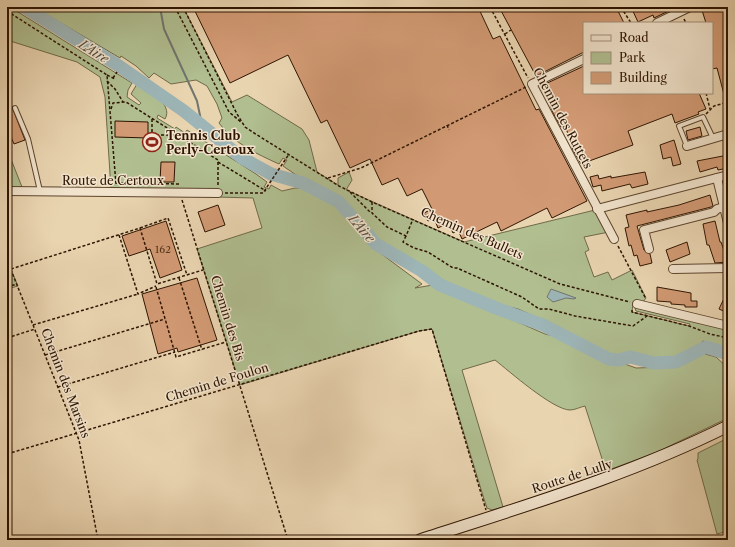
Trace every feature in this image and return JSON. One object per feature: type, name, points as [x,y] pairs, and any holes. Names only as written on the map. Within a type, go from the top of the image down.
[{"type":"main road","name":"Route de Lully","points":[[420,540],[621,473],[686,446],[728,426]]},
{"type":"street","points":[[659,22],[690,7]]},
{"type":"street","points":[[532,84],[583,58]]},
{"type":"street","name":"Chemin des Ruttets","points":[[532,84],[614,239]]},
{"type":"street","points":[[687,146],[728,134]]},
{"type":"street","points":[[597,208],[728,175]]},
{"type":"street","points":[[717,178],[728,223]]},
{"type":"street","name":"Route de Certoux","points":[[7,191],[218,193]]},
{"type":"street","points":[[649,249],[644,230],[714,212],[717,209],[724,207]]},
{"type":"street","points":[[673,269],[728,268]]},
{"type":"street","points":[[635,304],[728,326]]},
{"type":"lane","points":[[15,108],[28,139],[40,191]]},
{"type":"lane","points":[[687,146],[679,126],[703,117],[713,138]]},
{"type":"path","points":[[175,7],[229,112],[242,123]]},
{"type":"path","name":"Chemin des Bullets","points":[[183,7],[242,123],[254,133],[348,191],[372,202],[560,284],[635,304]]},
{"type":"path","name":"Chemin des Ruttets","points":[[490,7],[532,84]]},
{"type":"path","points":[[621,7],[630,22]]},
{"type":"path","points":[[7,11],[114,79],[117,72]]},
{"type":"path","points":[[505,34],[511,30]]},
{"type":"path","points":[[107,75],[111,109],[116,192]]},
{"type":"path","points":[[107,81],[115,89],[123,102]]},
{"type":"path","points":[[328,178],[361,168],[532,84]]},
{"type":"path","points":[[706,94],[710,108]]},
{"type":"path","points":[[111,109],[113,103],[126,102],[180,135],[218,160],[218,162],[266,191]]},
{"type":"path","points":[[703,117],[710,108],[728,102]]},
{"type":"path","points":[[152,118],[152,135],[180,135]]},
{"type":"path","points":[[447,125],[449,130]]},
{"type":"path","points":[[218,162],[218,193],[263,193],[266,191],[288,154]]},
{"type":"path","points":[[116,183],[186,184]]},
{"type":"path","points":[[348,191],[388,227],[406,236]]},
{"type":"path","name":"Chemin des Bis","points":[[181,192],[203,270],[288,540]]},
{"type":"path","points":[[372,202],[372,213]]},
{"type":"path","points":[[11,269],[168,218],[187,275]]},
{"type":"path","points":[[413,219],[403,242],[428,252],[453,268],[457,268],[522,297],[539,309],[549,309],[575,316],[633,326],[648,316]]},
{"type":"path","points":[[140,228],[157,284],[156,288],[176,358],[226,342]]},
{"type":"path","points":[[119,235],[138,294]]},
{"type":"path","points":[[614,239],[651,307]]},
{"type":"path","name":"Chemin des Marsins","points":[[7,260],[77,433],[98,540]]},
{"type":"path","points":[[157,284],[203,270]]},
{"type":"path","points":[[179,278],[202,350]]},
{"type":"path","points":[[7,286],[17,284]]},
{"type":"path","points":[[33,325],[156,288]]},
{"type":"path","points":[[635,304],[632,312],[728,338]]},
{"type":"path","points":[[45,355],[165,319]]},
{"type":"path","points":[[7,338],[35,329]]},
{"type":"path","name":"Chemin de Foulon","points":[[7,454],[419,331],[432,329],[486,508]]},
{"type":"path","points":[[58,387],[175,352]]},
{"type":"green space","points":[[7,7],[10,7],[132,83],[128,90],[127,97],[139,105],[141,103],[131,94],[137,84],[153,94],[163,103],[167,113],[165,119],[158,115],[157,118],[185,133],[187,130],[256,174],[267,182],[264,187],[269,189],[271,185],[282,191],[295,188],[304,188],[338,206],[360,231],[368,244],[422,284],[415,288],[433,285],[436,288],[456,295],[545,334],[563,338],[586,351],[589,355],[606,363],[622,363],[636,368],[666,367],[685,363],[687,360],[705,354],[716,357],[728,368],[728,418],[657,452],[606,471],[585,406],[570,410],[553,404],[531,389],[495,360],[462,370],[503,507],[492,510],[487,508],[484,499],[432,329],[419,331],[240,385],[197,249],[262,228],[253,198],[216,197],[216,190],[111,189],[105,97],[100,77],[77,62],[7,40]]},
{"type":"green space","points":[[34,7],[183,7],[232,102],[247,95],[302,129],[309,140],[317,172],[338,185],[338,178],[349,172],[352,180],[346,190],[464,242],[595,210],[609,232],[584,237],[589,250],[585,252],[594,277],[608,272],[612,280],[632,270],[646,298],[643,302],[633,303],[632,312],[689,326],[690,324],[636,311],[635,308],[638,306],[728,328],[728,349],[703,341],[695,349],[671,359],[651,360],[630,355],[606,354],[547,322],[518,309],[501,305],[459,288],[437,277],[425,267],[377,242],[350,208],[334,195],[302,179],[283,166],[287,160],[283,158],[279,164],[254,152],[238,142],[219,123],[222,118],[217,104],[207,86],[196,80],[171,84],[154,73],[149,78],[136,66],[121,56],[120,58]]},
{"type":"green space","points":[[7,149],[20,182],[22,187],[7,187]]},
{"type":"green space","points":[[7,260],[18,286],[7,289]]},
{"type":"green space","points":[[728,438],[728,531],[717,534],[697,460],[698,453]]},
{"type":"water","points":[[551,289],[576,298],[566,298],[553,302],[547,297]]},
{"type":"building","points":[[193,7],[478,7],[493,39],[500,36],[536,110],[539,109],[587,201],[552,218],[547,208],[501,231],[497,222],[462,239],[458,230],[453,233],[448,223],[438,228],[434,218],[428,221],[424,213],[432,209],[422,189],[407,196],[398,178],[382,185],[370,159],[350,168],[327,120],[321,123],[288,55],[230,83]]},
{"type":"building","points":[[499,7],[616,7],[624,22],[583,22],[583,52],[536,76]]},
{"type":"building","points":[[631,7],[677,7],[654,18],[653,15],[638,22]]},
{"type":"building","points":[[701,7],[728,7],[728,101],[726,102],[717,68],[713,69],[713,22],[706,22]]},
{"type":"building","points":[[583,66],[583,94],[699,94],[706,109],[698,112],[699,114],[675,123],[672,114],[628,131],[633,145],[581,164],[573,150],[565,125],[561,127],[553,113],[543,85]]},
{"type":"building","points":[[7,94],[25,140],[14,144],[7,128]]},
{"type":"building","points":[[115,121],[148,122],[148,138],[115,137]]},
{"type":"building","points":[[700,127],[702,136],[688,140],[686,131]]},
{"type":"building","points":[[674,140],[681,164],[673,166],[671,157],[663,159],[660,145]]},
{"type":"building","points":[[728,155],[728,168],[718,170],[717,167],[700,172],[697,161]]},
{"type":"building","points":[[161,162],[175,162],[174,182],[160,182]]},
{"type":"building","points":[[645,172],[648,184],[632,188],[630,184],[602,191],[601,185],[593,187],[590,177],[598,175],[599,179],[611,176],[611,178]]},
{"type":"building","points":[[710,195],[713,206],[711,207],[637,226],[644,250],[650,254],[652,263],[640,266],[637,255],[634,256],[631,245],[629,246],[625,228],[629,227],[626,215],[679,205]]},
{"type":"building","points":[[218,205],[225,225],[205,232],[198,212]]},
{"type":"building","points":[[166,221],[182,270],[160,278],[150,249],[129,256],[122,236]]},
{"type":"building","points":[[715,221],[720,242],[728,262],[715,263],[709,245],[707,245],[703,224]]},
{"type":"building","points":[[687,242],[690,254],[670,262],[666,250]]},
{"type":"building","points":[[197,278],[217,340],[178,352],[177,348],[158,354],[142,294]]},
{"type":"building","points":[[657,287],[691,293],[691,301],[697,301],[697,307],[685,307],[685,305],[671,304],[671,302],[657,301]]},
{"type":"building","points":[[728,290],[728,313],[719,309]]},
{"type":"waterway","name":"L'Aire","points":[[24,7],[119,66],[184,111],[242,158],[271,174],[303,183],[339,202],[376,244],[422,271],[440,285],[501,310],[543,325],[609,359],[619,360],[630,357],[654,363],[676,362],[706,347],[728,354]]},
{"type":"waterway","points":[[160,7],[164,29],[197,101],[202,125]]},
{"type":"place","name":"Tennis Club Perly-Certoux","points":[[152,142]]}]
